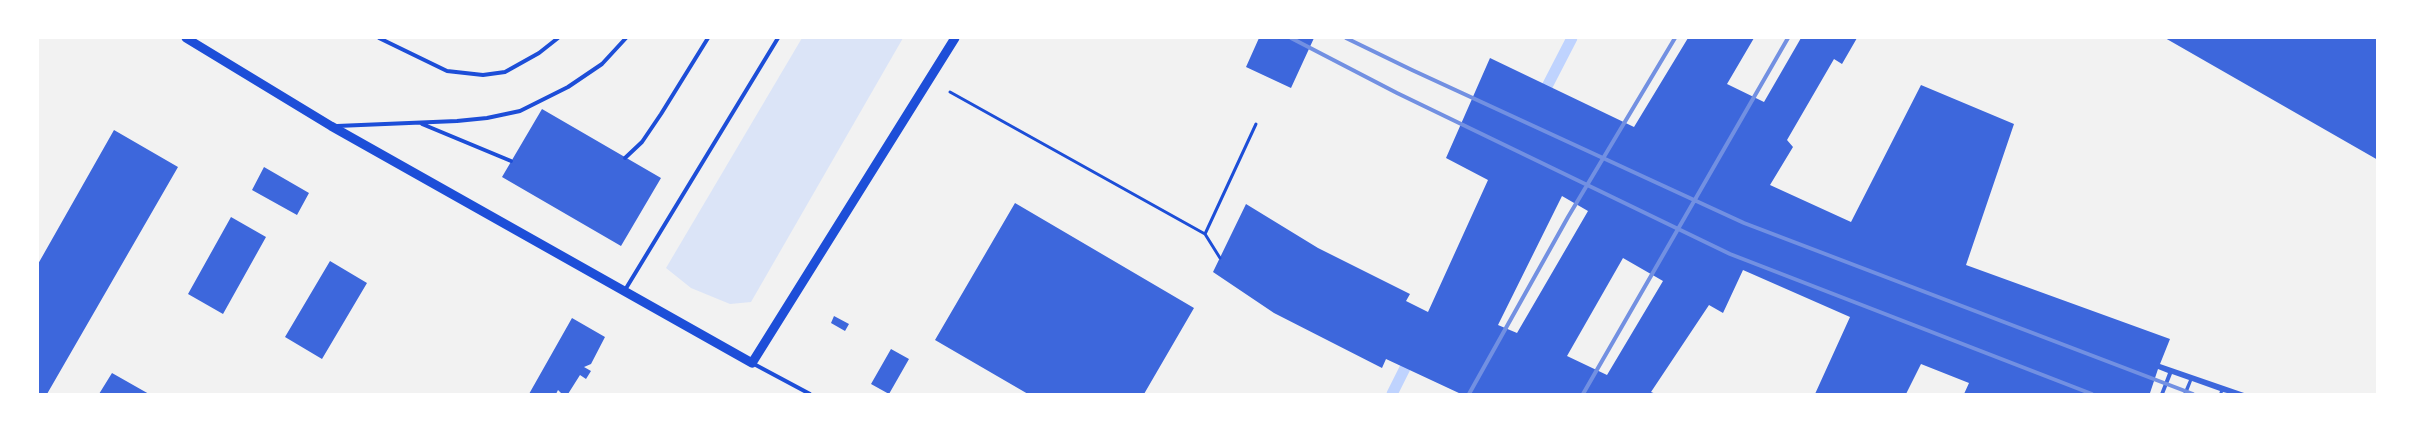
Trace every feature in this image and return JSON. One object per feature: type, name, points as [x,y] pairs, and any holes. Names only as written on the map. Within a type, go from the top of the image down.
[{"type":"street","points":[[186,38],[331,126],[752,363],[955,38]]},
{"type":"lane","points":[[379,38],[447,71],[483,75],[505,72],[512,69],[539,53],[558,38]]},
{"type":"lane","points":[[331,126],[420,123],[486,118],[520,111],[568,87],[602,64],[626,38]]},
{"type":"lane","points":[[625,158],[642,142],[708,38]]},
{"type":"lane","points":[[624,291],[778,38]]},
{"type":"lane","points":[[420,123],[511,161]]},
{"type":"lane","points":[[752,363],[810,394]]},
{"type":"path","points":[[929,81],[1206,234],[1220,258]]},
{"type":"path","points":[[1206,234],[1256,124]]},
{"type":"shaded area","points":[[802,38],[903,38],[751,302],[730,304],[691,288],[666,268]]},
{"type":"building","points":[[1259,38],[1314,38],[1291,88],[1246,67]]},
{"type":"building","points":[[1688,38],[1754,38],[1727,84],[1764,102],[1801,38],[1857,38],[1842,64],[1834,59],[1787,140],[1793,147],[1770,185],[1851,222],[1921,85],[2014,124],[1966,265],[2170,339],[2160,364],[2247,394],[2223,392],[2219,394],[2220,391],[2192,381],[2187,394],[2183,394],[2189,380],[2172,374],[2164,394],[2160,394],[2168,373],[2158,369],[2150,393],[2153,394],[1964,394],[1969,383],[1921,364],[1906,394],[1815,394],[1850,317],[1743,270],[1723,313],[1709,305],[1651,392],[1656,394],[1461,394],[1386,359],[1382,368],[1274,313],[1213,272],[1246,204],[1318,248],[1410,294],[1406,301],[1428,312],[1488,180],[1446,158],[1490,58],[1634,127]],"holes":[[[1562,196],[1588,211],[1517,333],[1498,325]],[[1623,258],[1663,281],[1607,375],[1567,356]]]},
{"type":"building","points":[[2165,38],[2378,38],[2378,160]]},
{"type":"building","points":[[542,109],[661,178],[621,246],[502,177]]},
{"type":"building","points":[[114,130],[178,167],[47,394],[38,394],[38,264]]},
{"type":"building","points":[[264,167],[309,193],[297,215],[252,190]]},
{"type":"building","points":[[1015,203],[1194,308],[1144,394],[1028,394],[935,340]]},
{"type":"building","points":[[231,217],[266,237],[223,314],[188,294]]},
{"type":"building","points":[[330,261],[367,283],[322,359],[285,337]]},
{"type":"building","points":[[834,316],[849,324],[845,331],[831,323]]},
{"type":"building","points":[[572,318],[605,337],[591,364],[584,367],[591,371],[586,379],[580,375],[568,394],[562,394],[558,390],[556,394],[529,394]]},
{"type":"building","points":[[891,349],[909,359],[889,394],[871,384]]},
{"type":"building","points":[[112,373],[149,394],[99,394]]},
{"type":"waterway","points":[[1541,98],[1572,38]]},
{"type":"waterway","points":[[1392,394],[1411,356]]},
{"type":"railway","points":[[1291,38],[1397,93],[1730,254],[2092,394]]},
{"type":"railway","points":[[1346,38],[1744,223],[2193,394]]},
{"type":"railway","points":[[1469,394],[1568,217],[1675,38]]},
{"type":"railway","points":[[1583,394],[1788,38]]}]
